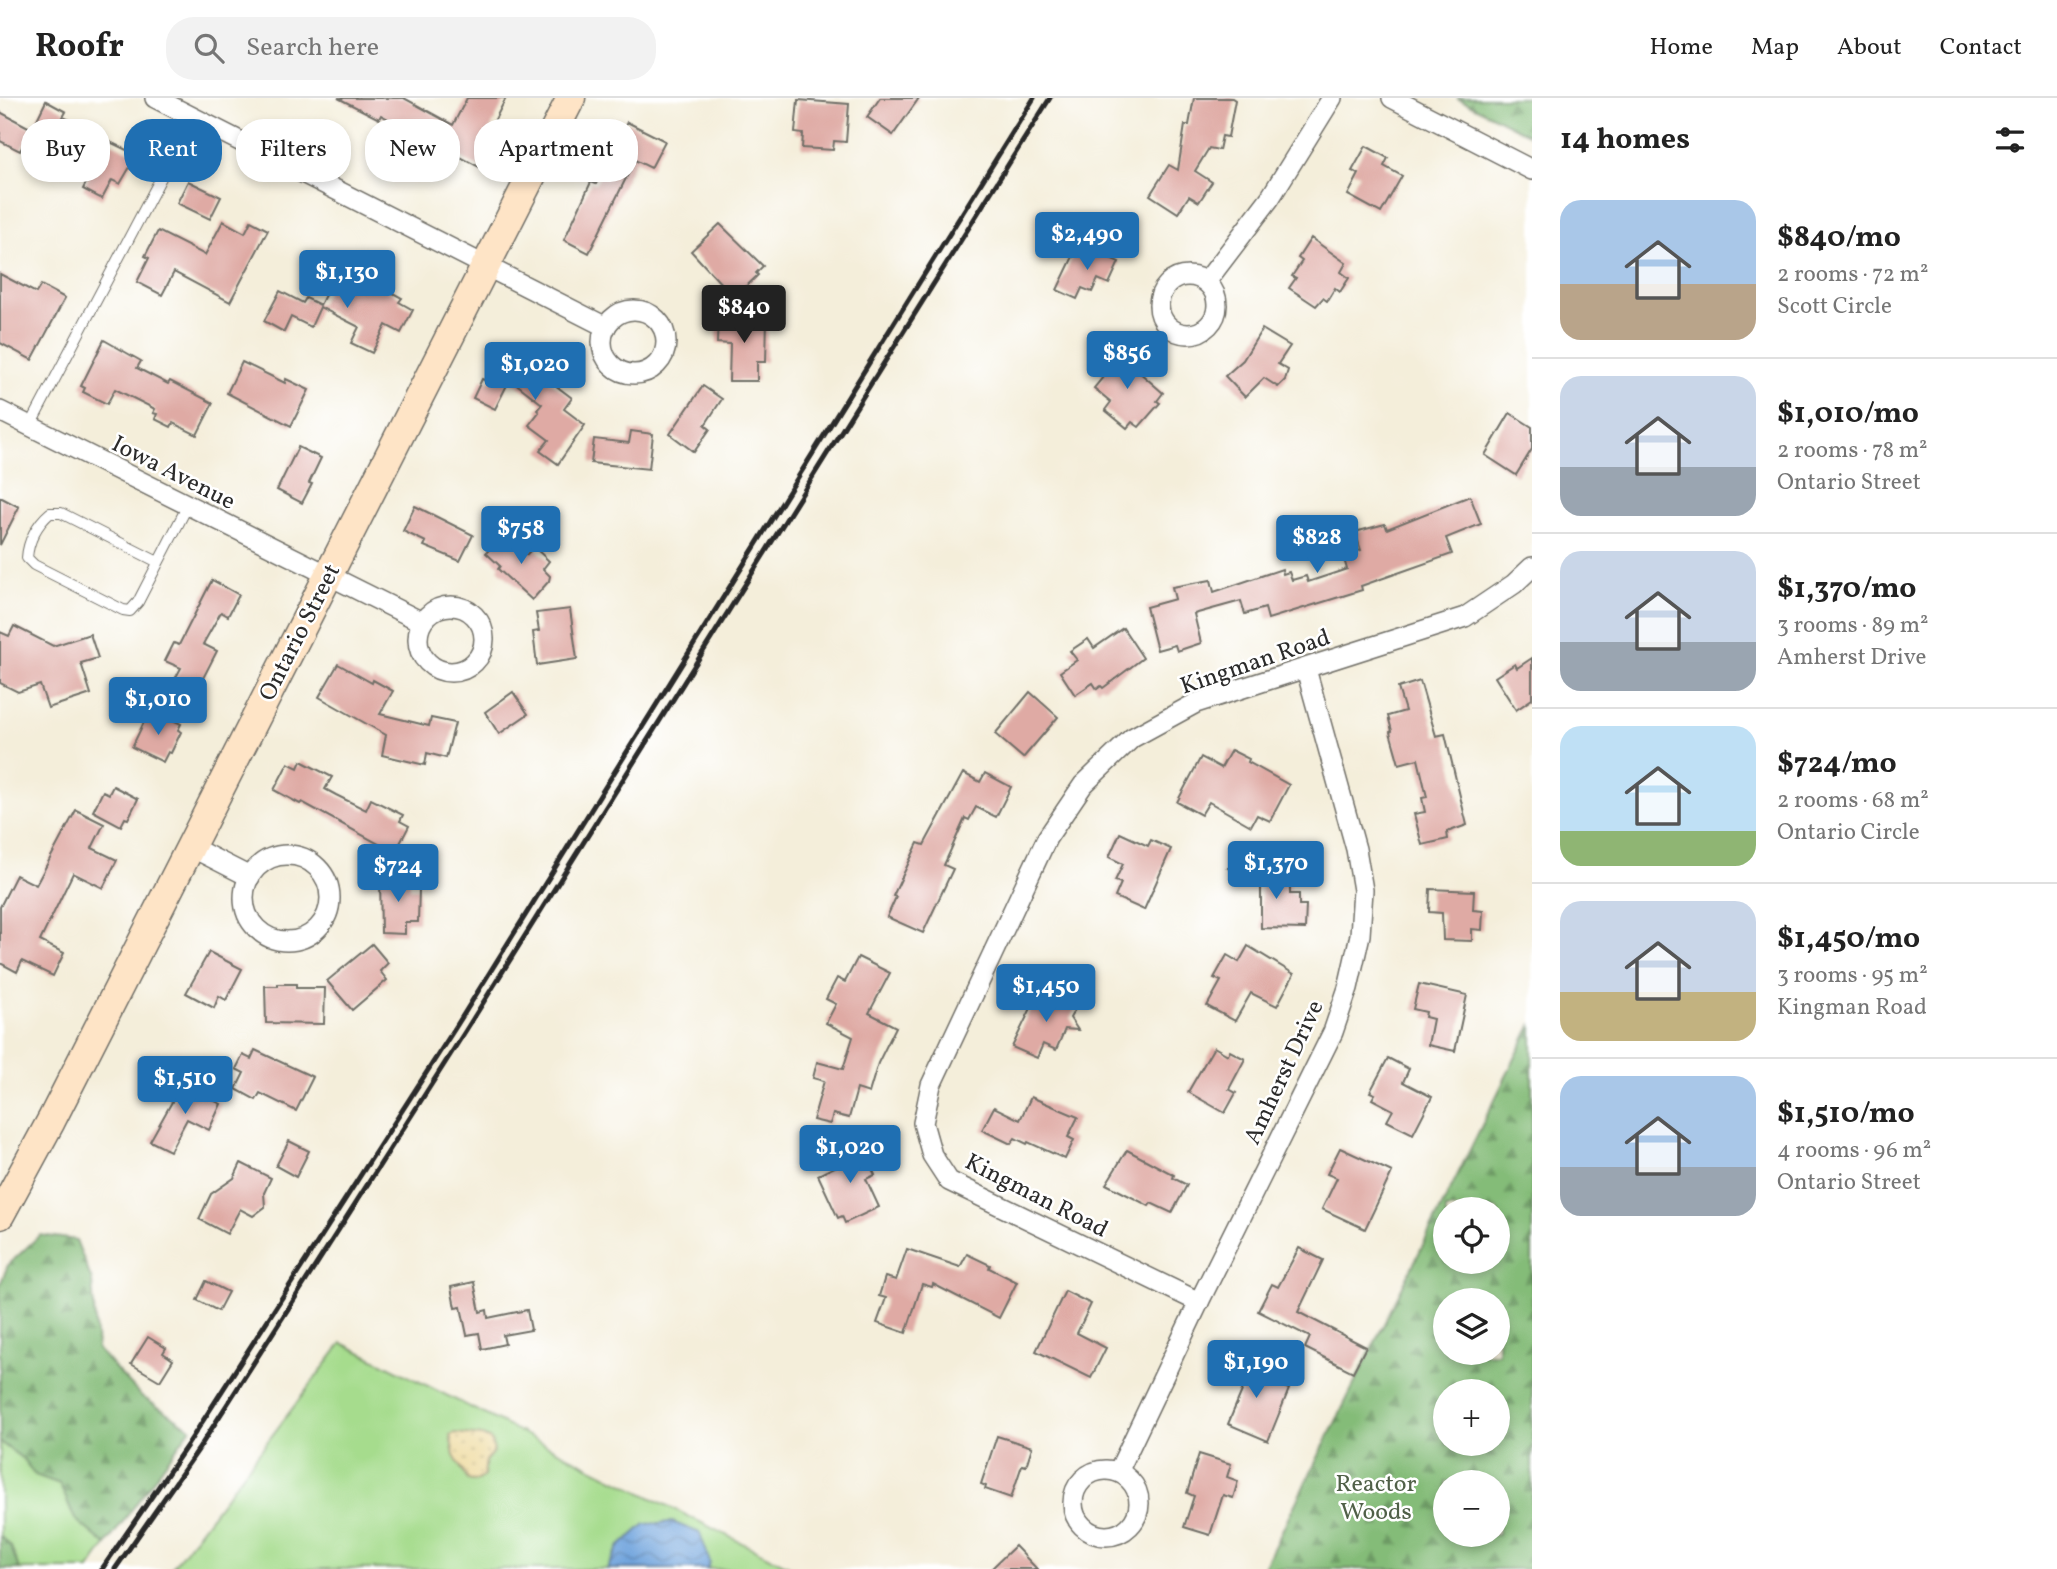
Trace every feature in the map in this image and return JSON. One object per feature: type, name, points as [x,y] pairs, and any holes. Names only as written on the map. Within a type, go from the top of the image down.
[{"type":"main road","name":"Ontario Street","points":[[0,1215],[191,847],[571,98]]},
{"type":"main road","name":"Ontario Street","points":[[0,1238],[27,1167]]},
{"type":"street","points":[[156,98],[606,327]]},
{"type":"street","points":[[1206,282],[1270,198],[1332,98]]},
{"type":"street","points":[[1392,98],[1532,170]]},
{"type":"street","name":"Iowa Avenue","points":[[0,411],[422,622]]},
{"type":"street","name":"Kingman Road","points":[[1199,1302],[949,1181],[932,1155],[923,1123],[930,1085],[1047,838],[1083,785],[1132,738],[1196,703],[1465,617],[1514,584],[1532,567]]},
{"type":"street","name":"Amherst Drive","points":[[1118,1472],[1333,1032],[1348,988],[1360,935],[1363,890],[1356,849],[1306,669]]},
{"type":"street","points":[[191,847],[250,877]]},
{"type":"street","points":[[278,856],[304,858],[316,865],[324,875],[330,901],[320,926],[310,934],[284,940],[259,930],[246,907],[245,894],[250,877],[265,861],[278,856]]},
{"type":"lane","points":[[30,426],[193,117]]},
{"type":"lane","points":[[158,562],[61,513],[50,513],[43,519],[28,546],[27,558],[34,565],[123,610],[130,611],[138,602],[187,506]]},
{"type":"green space","points":[[1457,98],[1532,98],[1532,136]]},
{"type":"green space","name":"Reactor Woods","points":[[1532,1023],[1532,1569],[1263,1569],[1433,1224],[1433,1274],[1510,1274],[1510,1197],[1446,1197]]},
{"type":"green space","points":[[40,1235],[76,1240],[92,1281],[97,1349],[141,1396],[191,1428],[106,1545],[75,1519],[60,1484],[35,1475],[23,1459],[0,1442],[0,1285],[8,1265]]},
{"type":"green space","points":[[342,1343],[794,1569],[171,1569]]},
{"type":"green space","points":[[0,1442],[23,1459],[35,1475],[60,1484],[75,1519],[106,1545],[89,1569],[19,1569],[11,1547],[0,1535]]},
{"type":"green space","points":[[0,1535],[11,1547],[19,1569],[0,1569]]},
{"type":"sand","points":[[455,1433],[482,1436],[491,1440],[494,1451],[486,1460],[484,1476],[478,1480],[468,1480],[454,1456],[450,1435]]},
{"type":"water","points":[[672,1522],[700,1533],[710,1562],[707,1569],[607,1569],[619,1547],[645,1524]]},
{"type":"building","points":[[338,98],[404,98],[442,119],[389,119],[381,115],[379,119]]},
{"type":"building","points":[[467,98],[506,98],[495,119],[474,119],[474,164],[460,157],[460,119],[456,119]]},
{"type":"building","points":[[880,98],[919,98],[893,135],[867,117]]},
{"type":"building","points":[[1194,98],[1235,100],[1228,137],[1222,136],[1219,150],[1209,148],[1195,171],[1212,182],[1199,202],[1189,196],[1178,213],[1150,195],[1169,165],[1178,170],[1185,125],[1189,125]]},
{"type":"building","points":[[798,100],[849,104],[846,142],[834,141],[833,150],[802,148],[803,134],[795,133]]},
{"type":"building","points":[[46,101],[66,112],[63,117],[68,119],[37,119]]},
{"type":"building","points":[[0,112],[21,123],[21,149],[0,141]]},
{"type":"building","points":[[638,128],[665,141],[651,168],[638,162]]},
{"type":"building","points":[[110,142],[124,149],[124,177],[120,184],[112,180],[102,199],[83,189],[86,182],[110,182]]},
{"type":"building","points":[[1366,146],[1388,158],[1384,166],[1402,176],[1381,213],[1348,195],[1359,174],[1352,171]]},
{"type":"building","points":[[188,182],[221,197],[210,219],[177,203]]},
{"type":"building","points":[[591,182],[624,182],[589,253],[564,240]]},
{"type":"building","points":[[223,221],[245,233],[251,221],[268,230],[230,302],[174,272],[162,295],[137,282],[149,258],[145,256],[158,231],[205,255]]},
{"type":"building","points":[[720,224],[763,266],[756,273],[758,275],[734,298],[691,251]]},
{"type":"building","points":[[1311,238],[1346,263],[1341,272],[1349,278],[1340,292],[1335,288],[1327,301],[1323,298],[1316,306],[1289,288],[1296,278],[1292,276],[1302,261],[1298,258]]},
{"type":"building","points":[[1079,244],[1119,262],[1109,284],[1098,279],[1092,292],[1082,288],[1077,299],[1057,290]]},
{"type":"building","points":[[0,274],[36,293],[41,285],[65,298],[32,360],[0,343]]},
{"type":"building","points":[[347,274],[380,291],[382,287],[402,298],[399,302],[413,310],[401,333],[386,325],[372,353],[351,343],[359,327],[320,307],[311,327],[291,317],[284,332],[264,321],[280,291],[303,303],[306,298],[320,305],[335,275],[344,279]]},
{"type":"building","points":[[718,316],[767,317],[766,362],[757,362],[757,381],[729,381],[730,344],[717,343]]},
{"type":"building","points":[[1262,329],[1290,346],[1278,364],[1288,370],[1285,380],[1278,387],[1264,378],[1245,397],[1225,376],[1243,360]]},
{"type":"building","points":[[104,340],[141,361],[137,368],[213,403],[197,435],[173,423],[171,427],[155,419],[155,409],[115,389],[107,404],[83,392],[85,388],[81,386]]},
{"type":"building","points":[[506,349],[541,367],[539,373],[572,398],[564,409],[585,425],[558,464],[540,451],[549,440],[529,425],[542,404],[510,379],[495,409],[473,398],[482,379],[490,382]]},
{"type":"building","points":[[1114,350],[1163,393],[1157,401],[1160,403],[1139,427],[1132,422],[1127,428],[1105,410],[1111,402],[1094,388],[1104,376],[1098,371]]},
{"type":"building","points":[[242,362],[285,383],[286,379],[309,390],[291,426],[227,393]]},
{"type":"building","points":[[703,386],[722,399],[705,425],[710,429],[694,452],[670,434]]},
{"type":"building","points":[[1510,413],[1532,427],[1532,449],[1516,475],[1485,455]]},
{"type":"building","points":[[631,431],[653,434],[649,469],[591,463],[594,439],[629,443]]},
{"type":"building","points":[[298,447],[321,458],[302,503],[277,490]]},
{"type":"building","points":[[1470,496],[1481,524],[1446,538],[1452,554],[1361,586],[1362,590],[1268,619],[1265,608],[1245,614],[1241,601],[1194,614],[1201,643],[1177,651],[1175,645],[1157,650],[1146,607],[1175,599],[1172,587],[1211,580],[1214,592],[1282,569],[1283,574],[1289,572],[1292,580],[1306,576],[1308,582],[1347,569],[1343,556],[1361,550],[1355,532],[1385,524],[1387,529]]},
{"type":"building","points":[[0,497],[19,507],[0,545]]},
{"type":"building","points":[[415,506],[473,535],[460,561],[424,546],[426,542],[403,531]]},
{"type":"building","points":[[503,534],[526,555],[534,547],[549,561],[543,569],[550,576],[549,581],[532,600],[498,569],[500,566],[486,553]]},
{"type":"building","points":[[212,580],[239,595],[228,616],[221,612],[203,644],[217,651],[197,690],[175,679],[181,668],[165,661],[174,643],[179,645]]},
{"type":"building","points":[[570,609],[577,659],[537,665],[533,632],[539,631],[536,613]]},
{"type":"building","points":[[14,626],[53,646],[90,634],[98,658],[81,663],[91,694],[48,708],[40,685],[18,692],[0,683],[0,632],[9,636]]},
{"type":"building","points":[[1123,628],[1143,658],[1103,688],[1101,686],[1097,689],[1093,683],[1075,695],[1060,672],[1077,660],[1070,651],[1088,639],[1094,648]]},
{"type":"building","points":[[1532,658],[1532,699],[1516,710],[1495,677],[1515,664],[1517,668]]},
{"type":"building","points":[[338,664],[393,691],[380,714],[429,726],[431,718],[455,723],[446,758],[427,753],[425,765],[382,755],[386,735],[319,697]]},
{"type":"building","points":[[1420,681],[1436,736],[1445,734],[1467,825],[1447,832],[1448,839],[1422,845],[1414,814],[1425,812],[1422,798],[1427,797],[1418,759],[1399,764],[1388,716],[1405,711],[1398,688]]},
{"type":"building","points":[[513,692],[528,714],[499,734],[485,712]]},
{"type":"building","points":[[1030,692],[1058,717],[1023,758],[995,734]]},
{"type":"building","points":[[158,713],[181,724],[178,730],[181,732],[171,753],[168,752],[163,762],[132,747],[146,718],[153,721]]},
{"type":"building","points":[[1231,750],[1289,785],[1270,821],[1257,815],[1251,826],[1209,802],[1201,815],[1177,802],[1201,757],[1221,768]]},
{"type":"building","points":[[301,761],[332,777],[325,789],[336,795],[366,810],[371,799],[403,815],[400,821],[409,826],[395,853],[302,802],[300,804],[274,790],[288,763],[298,768]]},
{"type":"building","points":[[963,773],[980,782],[985,773],[1011,787],[996,817],[976,807],[969,820],[965,818],[944,865],[953,869],[923,933],[887,917],[896,897],[893,896],[918,843],[924,845]]},
{"type":"building","points":[[113,786],[138,799],[128,819],[125,818],[121,826],[93,811],[103,791],[109,794]]},
{"type":"building","points":[[76,810],[104,824],[92,848],[117,860],[103,888],[73,873],[40,941],[64,953],[53,976],[22,961],[17,972],[0,963],[0,907],[16,875],[36,885]]},
{"type":"building","points":[[1120,833],[1148,846],[1151,840],[1171,849],[1144,910],[1115,897],[1121,883],[1115,881],[1123,864],[1109,857]]},
{"type":"building","points":[[1228,868],[1254,868],[1265,878],[1290,878],[1290,894],[1299,894],[1299,905],[1306,905],[1305,929],[1261,928],[1261,884],[1248,884]]},
{"type":"building","points":[[380,876],[410,876],[410,888],[419,888],[418,922],[405,922],[405,934],[381,933]]},
{"type":"building","points":[[1430,889],[1474,891],[1473,910],[1483,911],[1482,930],[1472,929],[1472,941],[1443,940],[1442,913],[1429,912]]},
{"type":"building","points":[[372,944],[388,963],[380,971],[387,980],[352,1010],[327,981]]},
{"type":"building","points":[[1248,946],[1294,974],[1277,1006],[1251,993],[1235,1021],[1207,1006],[1221,981],[1214,978],[1227,955],[1239,962]]},
{"type":"building","points":[[209,952],[242,969],[226,1000],[219,996],[214,1008],[186,993]]},
{"type":"building","points":[[858,957],[890,973],[869,1013],[896,1027],[878,1063],[869,1093],[857,1089],[849,1118],[833,1114],[830,1124],[813,1120],[824,1081],[813,1078],[817,1062],[843,1069],[853,1037],[826,1023],[836,1004],[826,999],[837,978],[845,982]]},
{"type":"building","points":[[296,984],[296,988],[325,988],[324,1024],[266,1023],[265,986]]},
{"type":"building","points":[[1419,984],[1467,995],[1455,1051],[1428,1045],[1433,1019],[1425,1017],[1426,1012],[1413,1009]]},
{"type":"building","points":[[1046,990],[1078,1004],[1070,1018],[1078,1030],[1065,1029],[1056,1050],[1043,1044],[1037,1058],[1012,1047],[1035,1000],[1041,1002]]},
{"type":"building","points":[[1214,1047],[1228,1055],[1230,1051],[1245,1059],[1229,1089],[1236,1093],[1225,1113],[1188,1092]]},
{"type":"building","points":[[255,1050],[313,1077],[296,1111],[260,1093],[256,1100],[236,1089],[244,1073],[236,1069],[243,1055],[251,1059]]},
{"type":"building","points":[[1388,1058],[1409,1069],[1403,1082],[1432,1097],[1413,1134],[1387,1121],[1393,1110],[1372,1099],[1375,1094],[1370,1092]]},
{"type":"building","points":[[182,1084],[221,1104],[209,1130],[187,1119],[170,1151],[150,1141]]},
{"type":"building","points":[[1031,1097],[1078,1117],[1068,1137],[1074,1140],[1065,1159],[1028,1142],[1027,1144],[1015,1138],[1011,1144],[982,1130],[994,1107],[1020,1120]]},
{"type":"building","points":[[289,1141],[309,1151],[296,1177],[276,1166]]},
{"type":"building","points":[[861,1145],[875,1175],[866,1179],[879,1207],[845,1223],[842,1216],[838,1218],[818,1175],[839,1165],[836,1157]]},
{"type":"building","points":[[1340,1148],[1392,1172],[1365,1229],[1322,1209],[1337,1178],[1327,1174]]},
{"type":"building","points":[[1127,1150],[1187,1185],[1172,1213],[1151,1203],[1149,1206],[1106,1184]]},
{"type":"building","points":[[241,1163],[271,1178],[264,1193],[265,1207],[253,1216],[240,1209],[227,1234],[199,1219],[211,1194],[234,1178]]},
{"type":"building","points":[[1299,1248],[1323,1260],[1298,1312],[1366,1347],[1353,1372],[1305,1348],[1310,1337],[1258,1311],[1272,1284],[1278,1287]]},
{"type":"building","points":[[907,1249],[960,1267],[967,1254],[1017,1282],[999,1318],[933,1284],[932,1287],[922,1284],[906,1333],[877,1323],[886,1298],[879,1296],[885,1277],[896,1280]]},
{"type":"building","points":[[206,1281],[228,1292],[218,1311],[197,1300]]},
{"type":"building","points":[[474,1282],[480,1312],[487,1310],[488,1318],[527,1310],[531,1330],[503,1335],[505,1344],[482,1349],[479,1333],[467,1335],[461,1307],[455,1308],[451,1287]]},
{"type":"building","points":[[1065,1291],[1091,1304],[1077,1333],[1106,1348],[1091,1378],[1036,1351]]},
{"type":"building","points":[[148,1337],[166,1348],[163,1353],[173,1360],[160,1381],[131,1364]]},
{"type":"building","points":[[1238,1354],[1261,1363],[1256,1375],[1289,1389],[1268,1441],[1228,1424],[1244,1386],[1228,1380]]},
{"type":"building","points":[[997,1436],[1032,1447],[1026,1466],[1022,1465],[1011,1498],[985,1489],[986,1486],[981,1484]]},
{"type":"building","points":[[1199,1454],[1231,1464],[1227,1477],[1238,1481],[1233,1498],[1223,1495],[1210,1535],[1184,1527],[1194,1496],[1187,1493]]},
{"type":"building","points":[[1015,1546],[1037,1569],[991,1569]]},
{"type":"railway","points":[[102,1569],[188,1444],[457,1025],[1034,98]]},
{"type":"railway","points":[[115,1569],[198,1450],[466,1030],[1050,98]]}]
